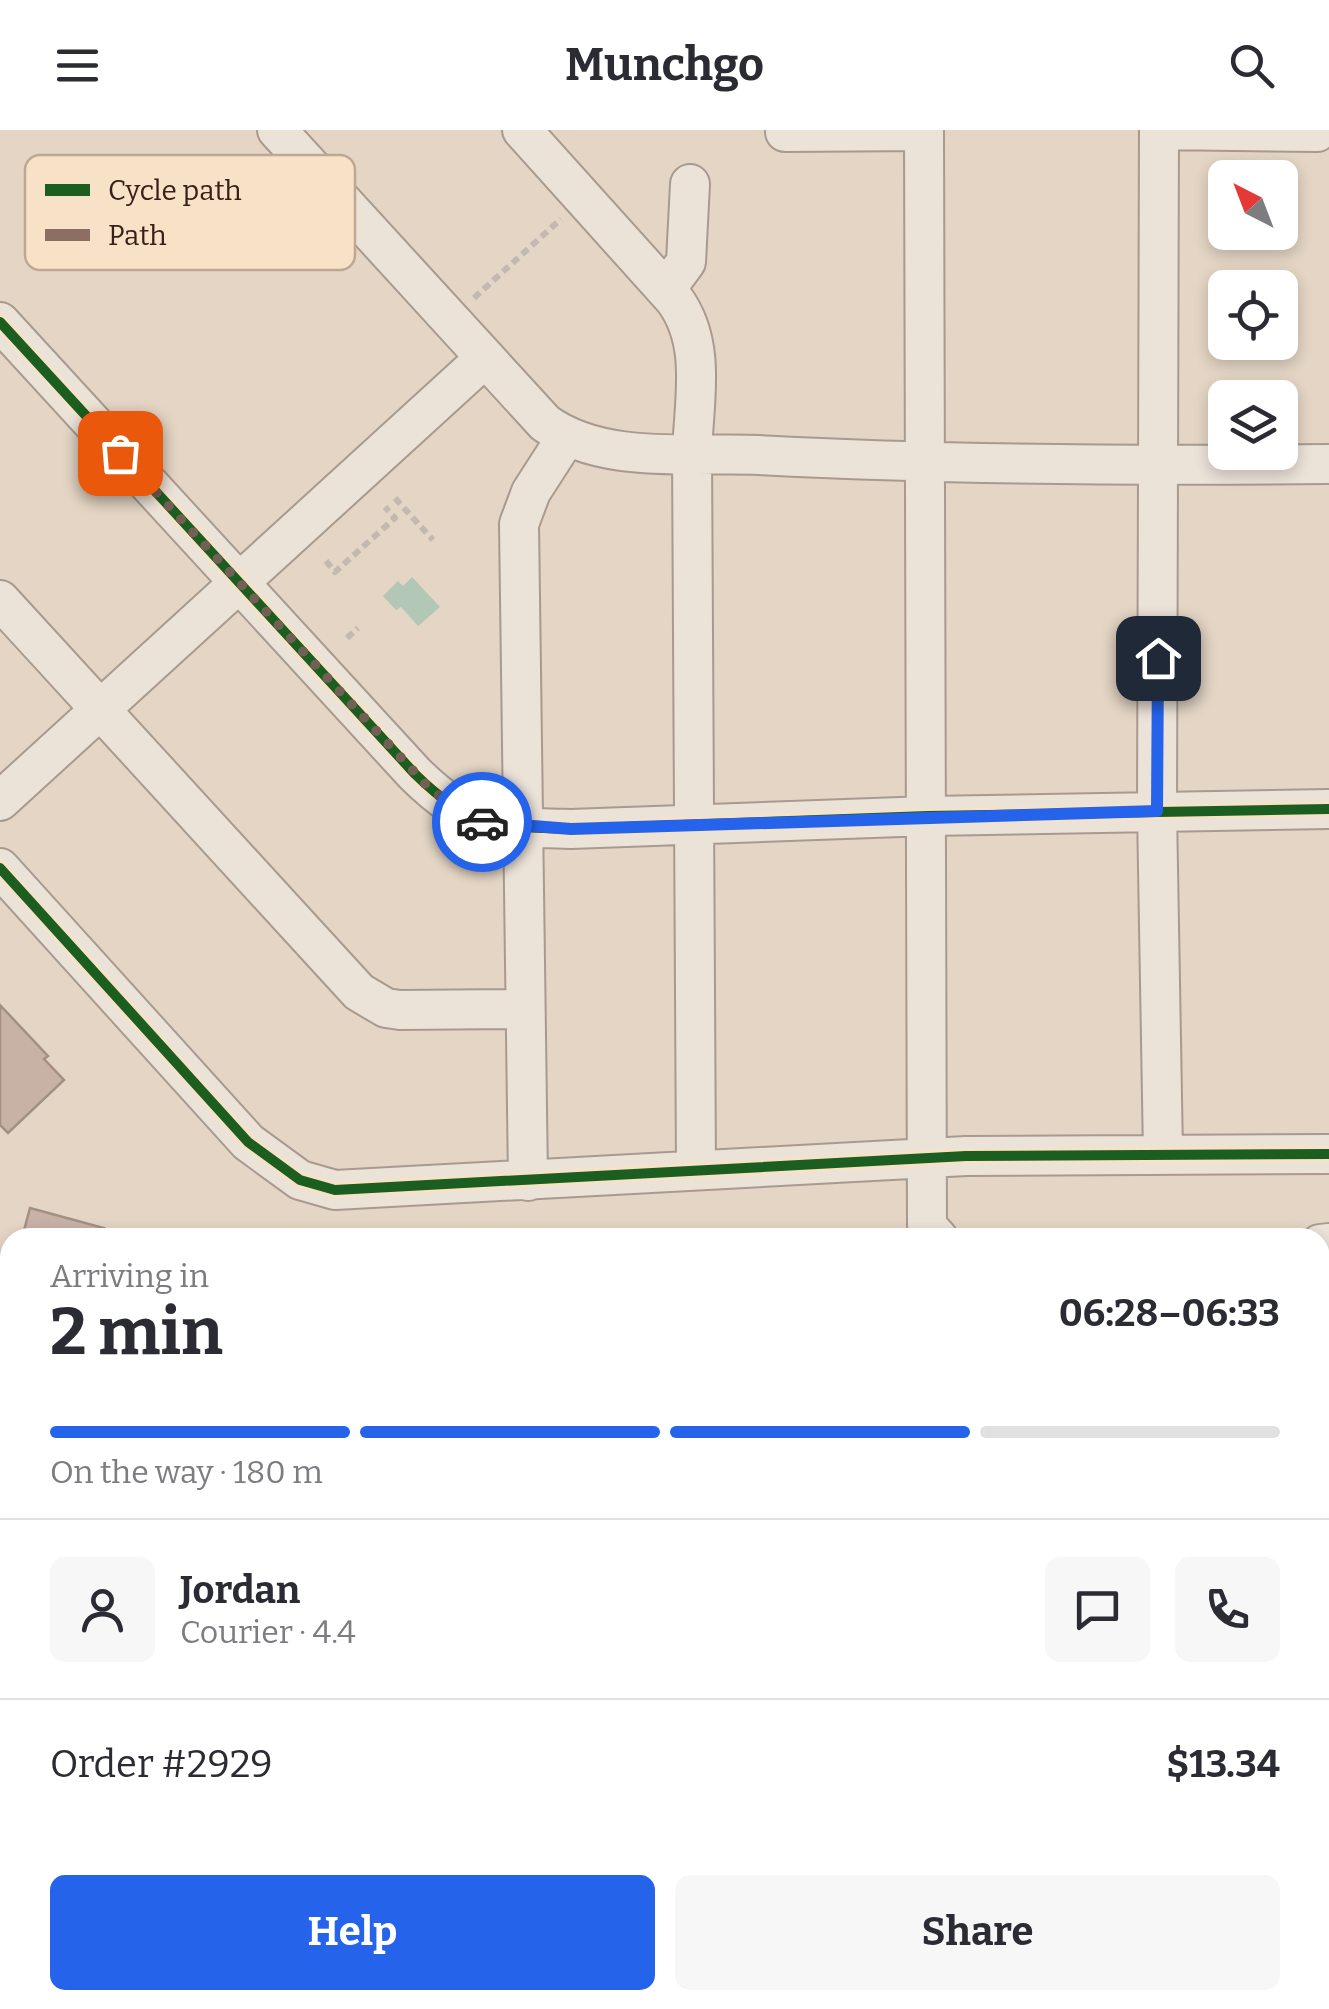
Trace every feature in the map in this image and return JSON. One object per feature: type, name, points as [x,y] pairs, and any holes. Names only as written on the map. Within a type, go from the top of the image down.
[{"type":"street","points":[[277,130],[300,155]]},
{"type":"street","points":[[522,130],[666,289],[686,315],[696,346],[692,452],[696,1170]]},
{"type":"street","points":[[785,132],[924,130],[929,1228]]},
{"type":"street","points":[[1163,1154],[1157,811],[1159,130],[1317,132]]},
{"type":"street","points":[[666,289],[686,262],[690,184]]},
{"type":"street","points":[[355,216],[545,423],[568,436],[633,451],[925,462],[1329,464]]},
{"type":"street","points":[[0,322],[443,800],[486,823],[523,828],[1329,809]]},
{"type":"street","points":[[0,801],[484,359]]},
{"type":"street","points":[[528,1181],[519,524],[530,492],[568,436]]},
{"type":"street","points":[[0,600],[349,983],[372,1002],[400,1010],[524,1009]]},
{"type":"street","points":[[0,868],[248,1142],[287,1172],[318,1186],[355,1192],[928,1158],[1329,1154]]},
{"type":"path","points":[[473,299],[570,211]]},
{"type":"path","points":[[395,498],[433,540]]},
{"type":"path","points":[[326,561],[336,572],[395,518],[385,507]]},
{"type":"path","points":[[348,638],[358,628]]},
{"type":"shaded area","points":[[412,577],[440,607],[418,626],[401,607],[396,610],[383,596],[398,581],[403,586]]},
{"type":"building","points":[[0,1005],[48,1056],[44,1059],[64,1080],[8,1133],[0,1125]]},
{"type":"building","points":[[30,1208],[104,1228],[25,1228]]},
{"type":"cycle path","points":[[0,322],[415,774],[469,815],[504,825],[571,829],[928,816],[1329,809]]},
{"type":"cycle path","points":[[0,868],[248,1142],[300,1180],[335,1190],[966,1156],[1329,1154]]},
{"type":"way so far","points":[[120,453],[428,787],[459,811],[482,822]]},
{"type":"route","points":[[482,822],[571,829],[1157,811],[1158,658]]}]
